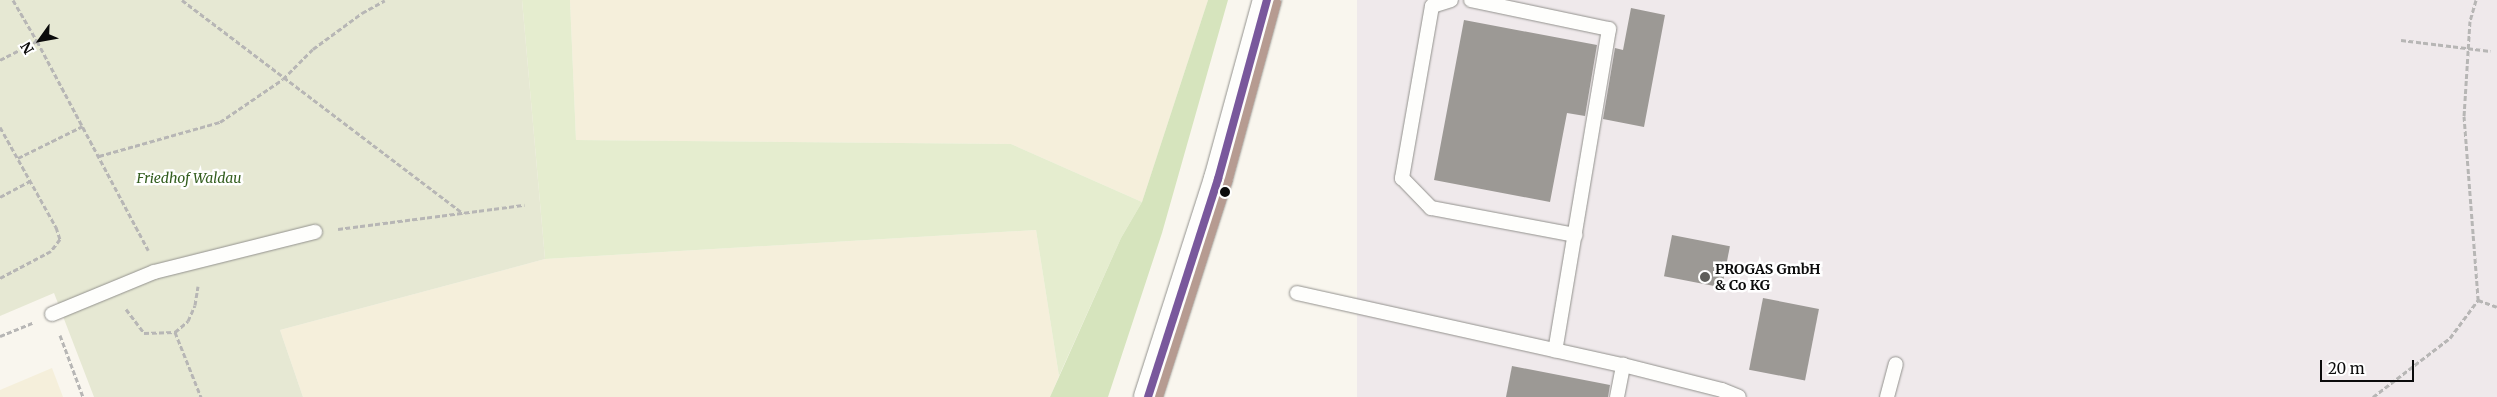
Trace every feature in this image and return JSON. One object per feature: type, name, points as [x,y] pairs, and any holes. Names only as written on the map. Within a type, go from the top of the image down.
[{"type":"street","points":[[1148,397],[1218,179],[1267,0]]},
{"type":"lane","points":[[1451,0],[1432,6],[1402,178],[1431,208],[1575,235]]},
{"type":"lane","points":[[1471,0],[1610,28],[1555,350]]},
{"type":"lane","points":[[52,314],[154,272],[315,232]]},
{"type":"lane","points":[[1297,293],[1623,365],[1722,390],[1739,397]]},
{"type":"lane","points":[[1887,397],[1896,364]]},
{"type":"lane","points":[[1617,397],[1623,365]]},
{"type":"path","points":[[13,0],[147,244],[154,272]]},
{"type":"path","points":[[182,0],[283,79],[463,213]]},
{"type":"path","points":[[99,156],[220,122],[283,79],[313,49],[362,13],[385,0]]},
{"type":"path","points":[[2373,397],[2450,338],[2478,300],[2464,116],[2470,21],[2476,0]]},
{"type":"path","points":[[2401,40],[2490,52]]},
{"type":"path","points":[[0,60],[37,41]]},
{"type":"path","points":[[18,158],[83,126]]},
{"type":"path","points":[[0,127],[56,227],[60,239],[51,251],[0,278]]},
{"type":"path","points":[[0,197],[30,181]]},
{"type":"path","points":[[315,232],[524,205]]},
{"type":"path","points":[[115,288],[125,308],[144,333],[175,332],[188,321],[195,305],[198,287],[191,263]]},
{"type":"path","points":[[2478,300],[2497,307]]},
{"type":"path","points":[[0,336],[52,314],[83,397]]},
{"type":"path","points":[[175,332],[201,397]]},
{"type":"shaded area","points":[[570,0],[1208,0],[1142,202],[1011,144],[576,140]]},
{"type":"shaded area","points":[[1357,0],[2497,0],[2497,397],[1357,397]]},
{"type":"shaded area","points":[[1036,230],[1059,376],[1050,397],[303,397],[280,330],[545,259]]},
{"type":"shaded area","points":[[52,368],[63,397],[0,397],[0,390]]},
{"type":"green space","name":"Friedhof Waldau","points":[[0,0],[522,0],[545,259],[280,330],[303,397],[94,397],[54,293],[0,316]]},
{"type":"green space","points":[[522,0],[570,0],[576,140],[1011,144],[1142,202],[1121,238],[1059,376],[1036,230],[545,259]]},
{"type":"green space","points":[[1208,0],[1228,0],[1162,233],[1108,397],[1050,397],[1121,238],[1142,202]]},
{"type":"building","points":[[1631,8],[1665,15],[1644,127],[1603,119],[1615,48],[1623,50]]},
{"type":"building","points":[[1464,20],[1597,45],[1585,116],[1567,113],[1550,202],[1434,180]]},
{"type":"building","points":[[1672,235],[1730,246],[1722,287],[1664,276]]},
{"type":"building","points":[[1763,298],[1819,309],[1805,381],[1749,370]]},
{"type":"building","points":[[1512,366],[1610,385],[1608,397],[1506,397]]},
{"type":"transit line","points":[[1148,397],[1218,179],[1267,0]]},
{"type":"transit line","points":[[1159,397],[1228,182],[1277,3]]},
{"type":"place","name":"PROGAS GmbH & Co KG","points":[[1705,277]]}]
